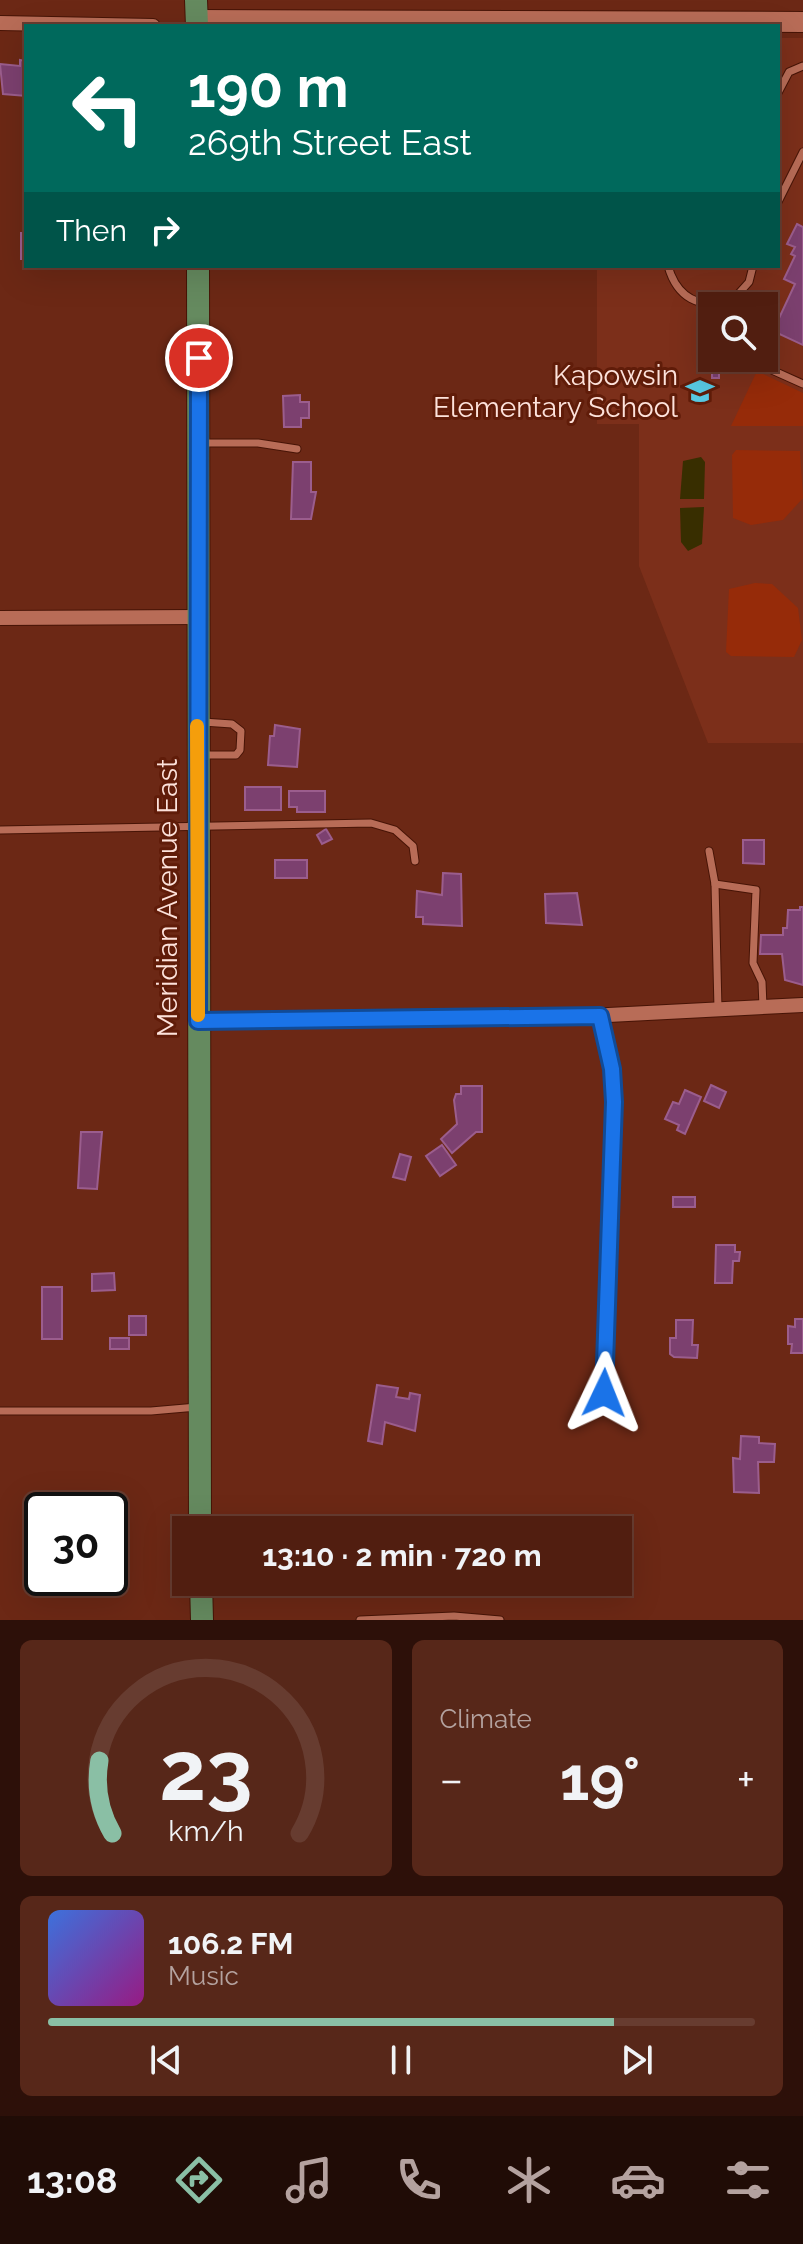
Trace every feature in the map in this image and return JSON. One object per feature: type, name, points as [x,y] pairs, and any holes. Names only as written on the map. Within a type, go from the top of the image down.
[{"type":"main road","name":"Meridian Avenue East","points":[[198,268],[200,1516]]},
{"type":"main road","points":[[201,1596],[202,1620]]},
{"type":"street","points":[[197,15],[414,23],[803,22]]},
{"type":"street","points":[[0,23],[51,24]]},
{"type":"street","points":[[0,618],[198,617]]},
{"type":"street","points":[[198,1021],[600,1016],[803,1005]]},
{"type":"street","points":[[600,1016],[612,1069],[614,1102],[604,1393]]},
{"type":"lane","points":[[780,89],[789,72],[803,66]]},
{"type":"lane","points":[[780,198],[803,152]]},
{"type":"lane","points":[[669,268],[678,291],[698,303]]},
{"type":"lane","points":[[741,292],[749,282],[752,268]]},
{"type":"lane","points":[[776,372],[803,384]]},
{"type":"lane","points":[[199,443],[258,443],[297,449]]},
{"type":"lane","points":[[197,722],[232,724],[241,731],[240,750],[236,755],[197,755]]},
{"type":"lane","points":[[0,830],[371,823],[395,830],[413,846],[415,861]]},
{"type":"lane","points":[[709,851],[715,884],[718,1009]]},
{"type":"lane","points":[[715,884],[756,890],[753,963],[762,982],[763,1007]]},
{"type":"lane","points":[[0,1411],[151,1411],[199,1407]]},
{"type":"lane","points":[[360,1620],[454,1616],[500,1620]]},
{"type":"shaded area","name":"Kapowsin Elementary School","points":[[780,38],[803,38],[803,743],[708,743],[639,566],[639,424],[597,424],[597,268],[780,268]]},
{"type":"shaded area","points":[[757,372],[803,393],[803,426],[731,426]]},
{"type":"shaded area","points":[[736,450],[800,451],[803,498],[783,520],[751,525],[733,518],[732,455]]},
{"type":"shaded area","points":[[701,457],[705,462],[704,499],[680,499],[683,461]]},
{"type":"shaded area","points":[[704,507],[702,544],[688,551],[681,542],[680,508]]},
{"type":"shaded area","points":[[755,583],[772,584],[798,608],[802,640],[794,657],[731,656],[726,652],[729,589]]},
{"type":"building","points":[[20,60],[24,61],[24,96],[3,94],[0,64],[20,66]]},
{"type":"building","points":[[797,224],[803,227],[803,345],[778,333],[778,320],[795,284],[784,279],[795,256],[791,254],[795,247],[787,244]]},
{"type":"building","points":[[21,233],[24,233],[24,259],[21,259]]},
{"type":"building","points":[[712,372],[719,372],[719,378],[712,378]]},
{"type":"building","points":[[300,395],[300,402],[309,402],[309,418],[301,418],[301,427],[284,427],[283,396]]},
{"type":"building","points":[[293,462],[311,462],[311,492],[316,492],[311,519],[291,519]]},
{"type":"building","points":[[275,725],[300,729],[297,767],[268,765],[270,736],[274,736]]},
{"type":"building","points":[[245,787],[281,787],[281,810],[245,810]]},
{"type":"building","points":[[289,791],[325,791],[325,812],[297,812],[297,807],[289,807]]},
{"type":"building","points":[[326,829],[332,839],[322,844],[317,835]]},
{"type":"building","points":[[743,840],[764,840],[764,864],[743,863]]},
{"type":"building","points":[[275,860],[307,860],[307,878],[275,878]]},
{"type":"building","points":[[443,873],[461,874],[462,926],[423,924],[423,917],[416,917],[417,891],[442,895]]},
{"type":"building","points":[[577,893],[582,925],[546,923],[545,894]]},
{"type":"building","points":[[803,907],[803,985],[785,980],[782,954],[760,954],[761,935],[783,935],[783,928],[787,928],[788,910],[800,910]]},
{"type":"building","points":[[711,1085],[726,1092],[719,1108],[704,1101]]},
{"type":"building","points":[[461,1086],[482,1086],[482,1132],[476,1132],[452,1153],[441,1139],[457,1124],[454,1100],[456,1094],[461,1094]]},
{"type":"building","points":[[685,1090],[701,1097],[685,1134],[677,1130],[679,1125],[665,1119],[673,1102],[679,1104]]},
{"type":"building","points":[[81,1132],[102,1132],[97,1189],[78,1188]]},
{"type":"building","points":[[442,1145],[456,1165],[440,1176],[426,1156]]},
{"type":"building","points":[[400,1154],[411,1157],[405,1180],[393,1177]]},
{"type":"building","points":[[673,1197],[695,1197],[695,1207],[673,1207]]},
{"type":"building","points":[[716,1245],[735,1245],[735,1252],[740,1252],[739,1261],[733,1261],[732,1283],[715,1283]]},
{"type":"building","points":[[114,1273],[115,1290],[92,1291],[92,1274]]},
{"type":"building","points":[[42,1287],[62,1287],[62,1339],[42,1339]]},
{"type":"building","points":[[129,1316],[146,1316],[146,1335],[129,1335]]},
{"type":"building","points":[[795,1319],[803,1319],[803,1353],[791,1353],[792,1344],[788,1344],[788,1326],[795,1327]]},
{"type":"building","points":[[676,1320],[693,1320],[692,1345],[698,1345],[697,1358],[670,1354],[670,1338],[676,1338]]},
{"type":"building","points":[[110,1338],[129,1338],[129,1349],[110,1349]]},
{"type":"building","points":[[377,1385],[398,1388],[396,1397],[409,1399],[410,1393],[420,1395],[415,1431],[385,1422],[382,1444],[368,1441]]},
{"type":"building","points":[[741,1436],[759,1437],[759,1443],[775,1444],[774,1462],[758,1462],[759,1493],[734,1492],[733,1458],[740,1459]]},
{"type":"slow traffic","points":[[197,726],[198,1015]]},
{"type":"place","name":"Kapowsin Elementary School","points":[[700,391]]},
{"type":"route","points":[[199,358],[198,1021],[600,1016],[612,1069],[614,1102],[604,1393]]}]
